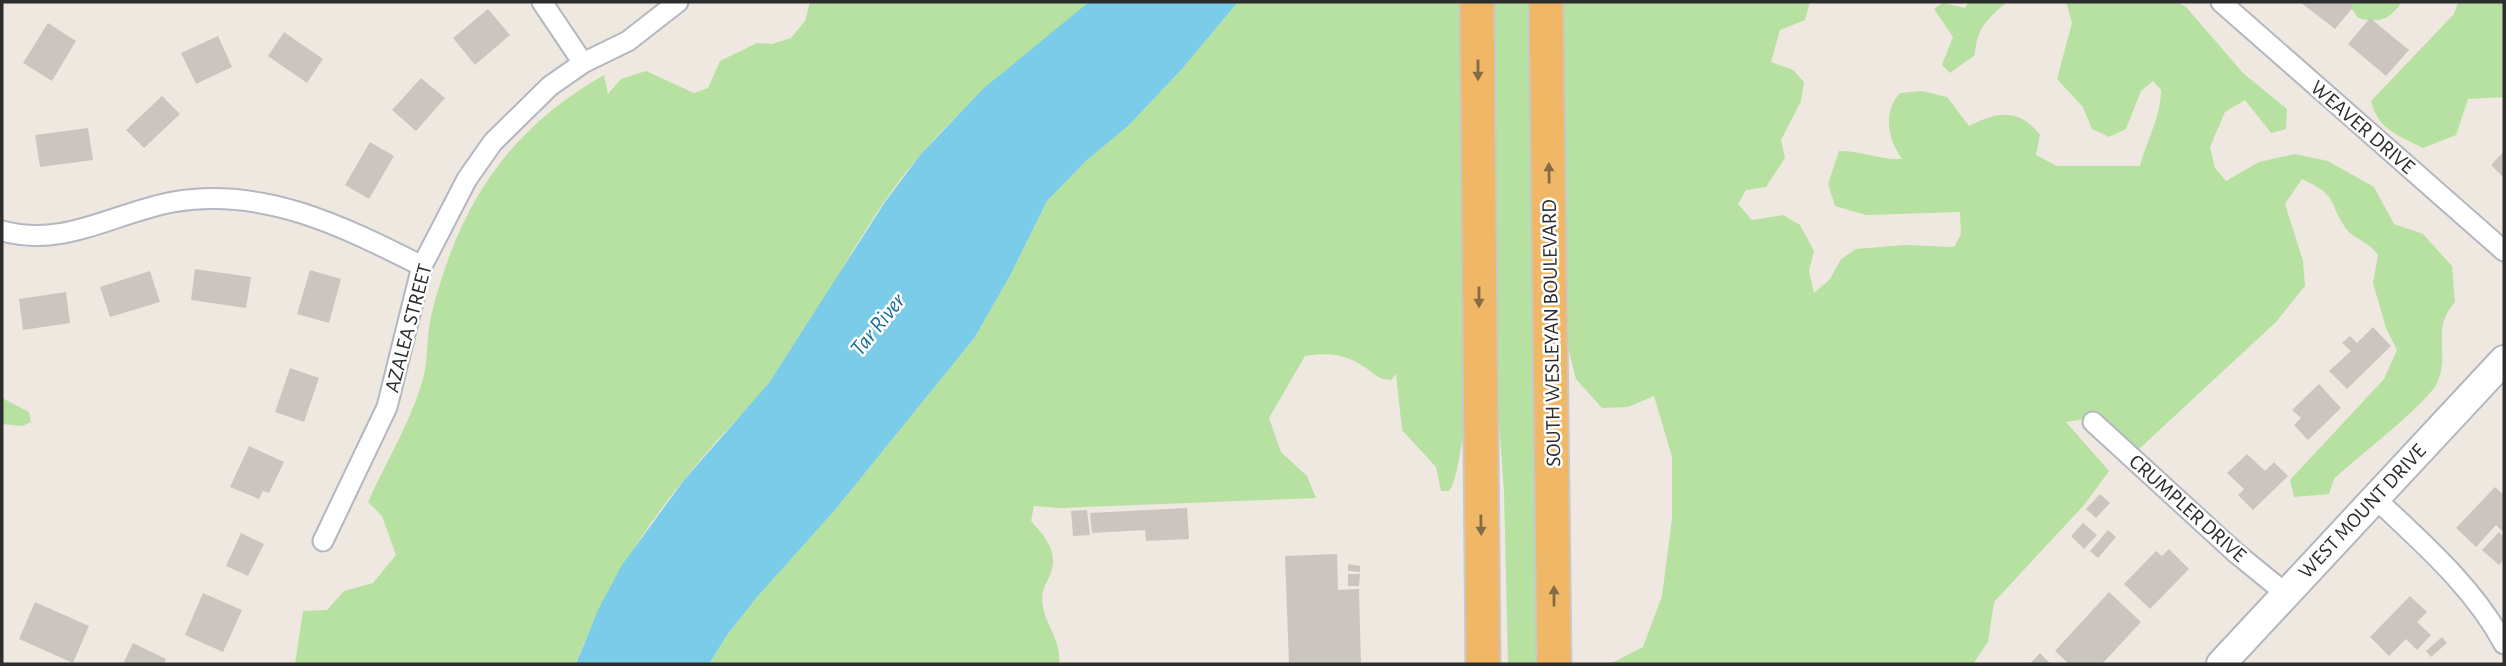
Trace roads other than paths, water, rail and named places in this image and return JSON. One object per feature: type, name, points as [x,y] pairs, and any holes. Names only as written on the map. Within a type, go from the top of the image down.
[{"type":"highway","points":[[1477,2],[1483,664]]},
{"type":"highway","name":"SOUTH WESLEYAN BOULEVARD","points":[[1546,2],[1554,664]]},
{"type":"main road","name":"WEST MOUNT DRIVE","points":[[2221,664],[2504,360]]},
{"type":"street","points":[[542,2],[583,63]]},
{"type":"street","name":"AZALEA STREET","points":[[323,541],[387,407],[422,266],[444,218],[493,142],[550,86],[583,63],[628,41],[678,2]]},
{"type":"street","name":"WEAVER DRIVE","points":[[2221,2],[2504,251]]},
{"type":"street","points":[[2,232],[35,237],[68,235],[172,202],[242,200],[280,206],[320,217],[422,266]]},
{"type":"street","name":"CRUMPLER DRIVE","points":[[2093,422],[2236,553],[2285,593]]},
{"type":"street","points":[[2374,497],[2444,565],[2488,615],[2504,645]]},
{"type":"water","name":"Tar River","points":[[1089,2],[1238,2],[1181,70],[1129,125],[1087,160],[1047,201],[1011,274],[975,337],[835,510],[757,597],[727,635],[709,664],[576,664],[598,610],[622,565],[684,480],[769,383],[885,202],[920,155],[984,88]]}]
